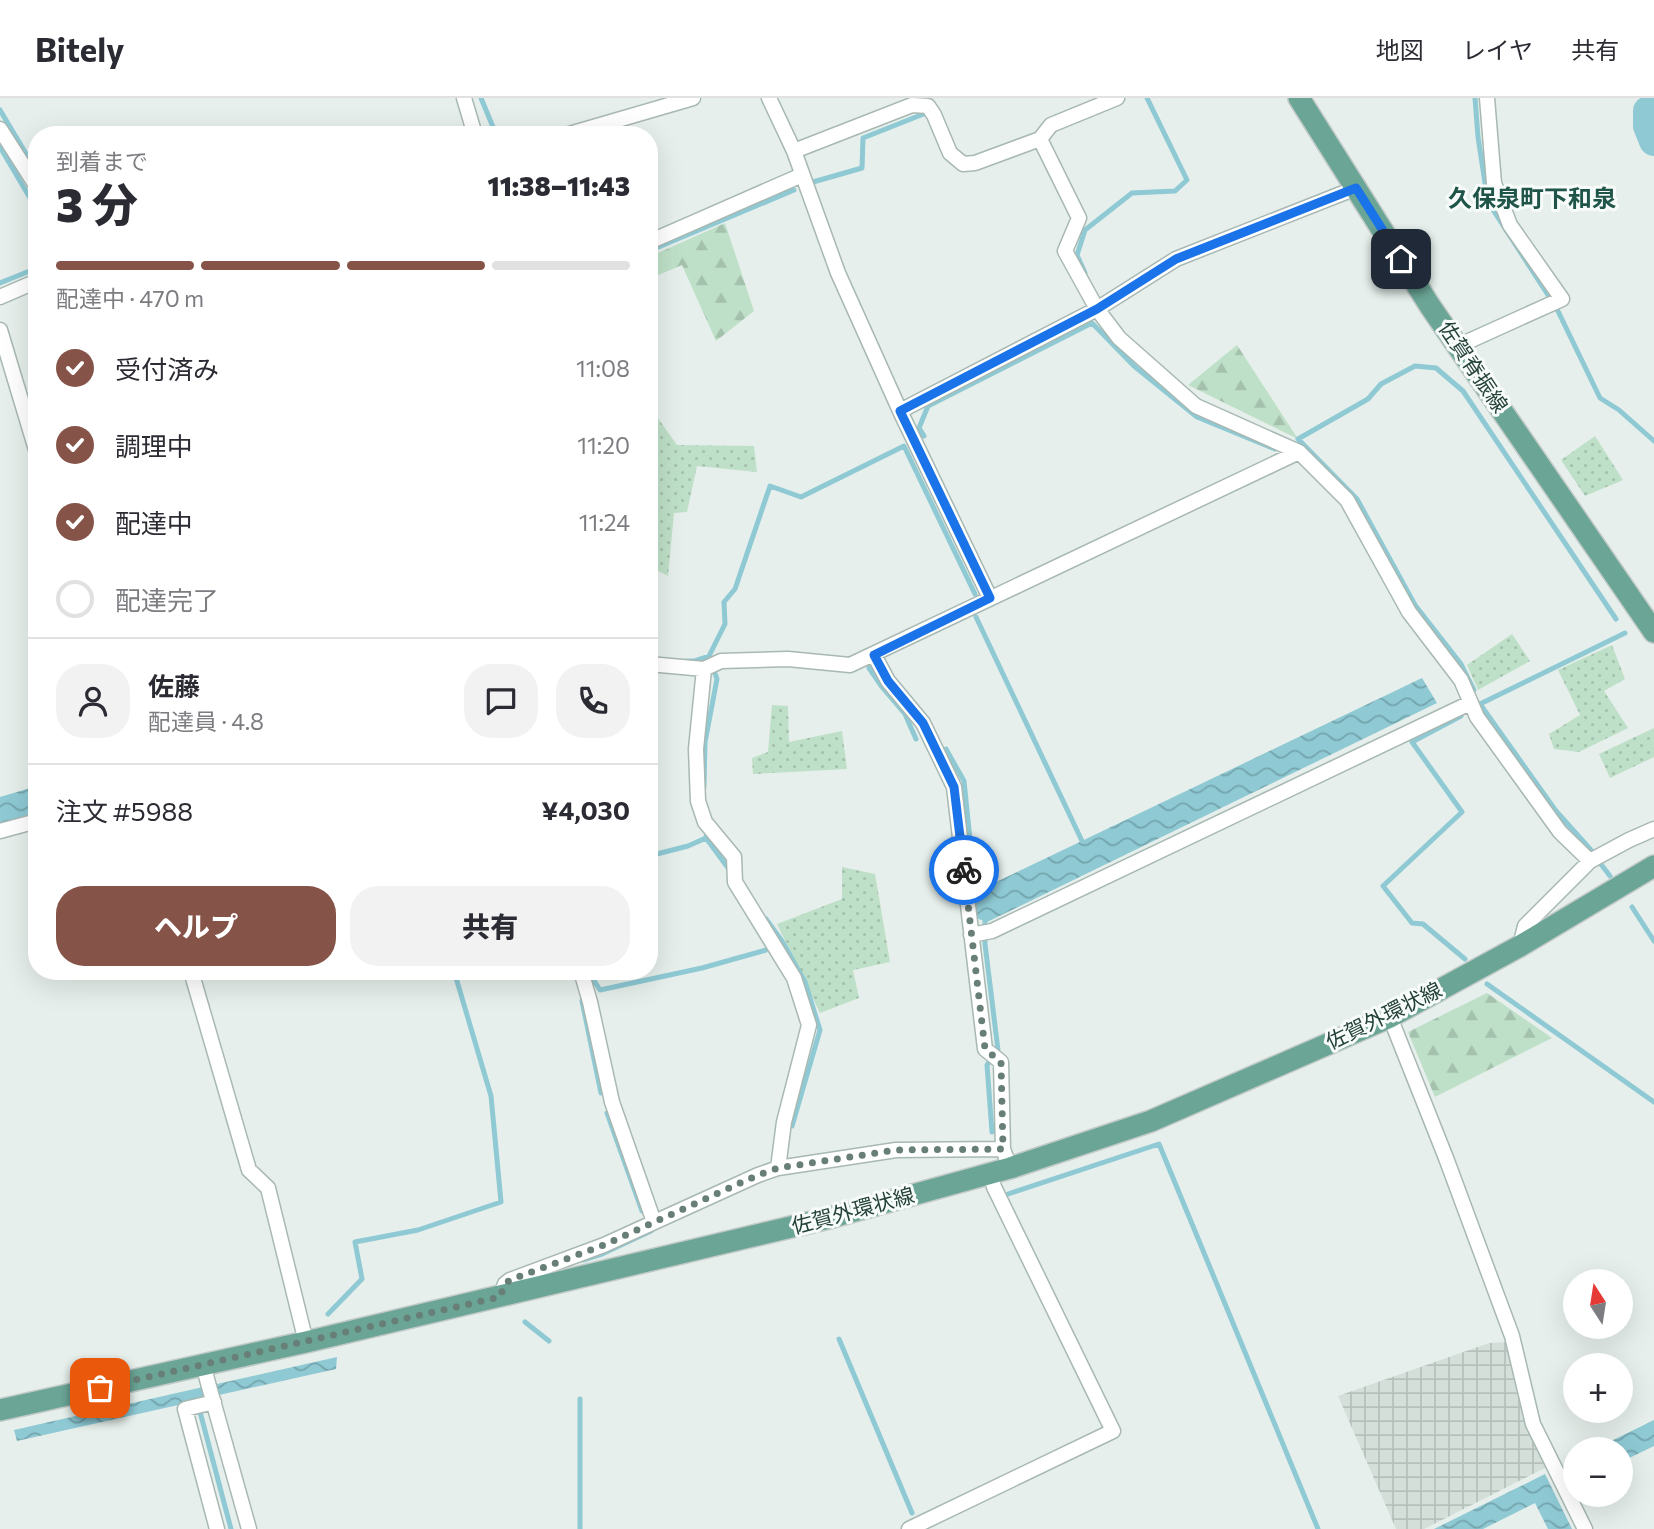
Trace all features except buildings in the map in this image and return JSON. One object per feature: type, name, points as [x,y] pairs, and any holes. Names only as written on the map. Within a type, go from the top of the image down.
[{"type":"main road","name":"佐賀脊振線","points":[[1298,98],[1458,346],[1654,632]]},
{"type":"main road","name":"佐賀外環状線","points":[[0,1410],[205,1372],[306,1342],[833,1217],[1151,1121],[1390,1017],[1520,946],[1654,866]]},
{"type":"street","points":[[464,98],[472,126]]},
{"type":"street","points":[[597,126],[694,98]]},
{"type":"street","points":[[769,98],[794,151],[838,273],[900,411],[990,598]]},
{"type":"street","points":[[1073,98],[1079,113]]},
{"type":"street","points":[[794,151],[912,106],[928,106],[950,153],[962,164],[975,163],[1040,139],[1051,125],[1117,98]]},
{"type":"street","points":[[1458,346],[1562,299],[1510,225],[1494,183],[1487,98]]},
{"type":"street","points":[[0,129],[28,173]]},
{"type":"street","points":[[1040,139],[1079,218],[1065,251],[1097,309],[1119,338],[1196,406],[1299,452],[1347,500],[1409,612],[1461,680],[1470,703],[1560,832],[1590,861]]},
{"type":"street","points":[[658,239],[802,175]]},
{"type":"street","points":[[900,411],[1097,309],[1176,259],[1356,188]]},
{"type":"street","points":[[0,297],[28,285]]},
{"type":"street","points":[[0,330],[28,423]]},
{"type":"street","points":[[658,665],[704,669],[721,662],[788,659],[849,665],[1299,452]]},
{"type":"street","points":[[874,655],[888,681],[923,723],[954,787],[985,1049],[1001,1062],[1002,1164],[994,1187],[1113,1431],[909,1529]]},
{"type":"street","points":[[704,669],[696,749],[698,801],[709,827],[734,857],[735,876],[794,978],[809,1026],[784,1122],[778,1168]]},
{"type":"street","points":[[971,935],[992,931],[1470,703]]},
{"type":"street","points":[[0,831],[28,823]]},
{"type":"street","points":[[1520,946],[1525,926],[1590,861],[1654,829]]},
{"type":"street","points":[[194,980],[249,1170],[268,1188],[306,1342]]},
{"type":"street","points":[[584,980],[612,1102],[654,1222]]},
{"type":"street","points":[[1390,1017],[1512,1336],[1533,1424],[1585,1529]]},
{"type":"street","points":[[500,1297],[505,1284],[510,1280],[604,1245],[778,1168],[896,1150],[1002,1164]]},
{"type":"street","points":[[205,1372],[205,1405],[249,1529]]},
{"type":"street","points":[[205,1405],[186,1409],[217,1529]]},
{"type":"shaded area","points":[[1505,1342],[1525,1426],[1547,1467],[1424,1529],[1396,1529],[1338,1396],[1489,1343]]},
{"type":"green space","points":[[725,223],[754,311],[716,341],[682,265],[658,275],[658,253]]},
{"type":"green space","points":[[1237,345],[1298,439],[1188,385]]},
{"type":"green space","points":[[658,418],[677,445],[754,446],[757,472],[697,466],[687,512],[674,513],[668,576],[658,571]]},
{"type":"green space","points":[[1595,436],[1623,480],[1585,496],[1561,460]]},
{"type":"green space","points":[[1512,634],[1530,661],[1478,690],[1467,665]]},
{"type":"green space","points":[[1612,645],[1625,679],[1604,691],[1628,728],[1579,752],[1554,749],[1549,734],[1580,715],[1558,670]]},
{"type":"green space","points":[[772,705],[788,706],[789,742],[842,731],[847,769],[753,774],[752,758],[768,752]]},
{"type":"green space","points":[[1654,728],[1654,757],[1610,778],[1599,754]]},
{"type":"green space","points":[[842,867],[875,874],[890,962],[853,970],[859,998],[820,1013],[777,924],[842,899]]},
{"type":"green space","points":[[1487,993],[1552,1038],[1435,1097],[1408,1032]]},
{"type":"water","points":[[1422,678],[1437,703],[987,922],[976,918],[973,893]]},
{"type":"water","points":[[28,789],[28,819],[0,828],[0,797]]},
{"type":"water","points":[[337,1357],[336,1369],[219,1395],[217,1384]]},
{"type":"water","points":[[203,1387],[205,1399],[17,1441],[14,1430]]},
{"type":"water","points":[[1654,1420],[1654,1446],[1633,1456],[1633,1437],[1619,1437]]},
{"type":"water","points":[[1545,1474],[1572,1529],[1548,1529],[1535,1503],[1483,1529],[1434,1529]]},
{"type":"waterway","points":[[481,98],[493,126]]},
{"type":"waterway","points":[[1085,273],[1077,255],[1085,230],[1132,193],[1175,191],[1187,180],[1147,98]]},
{"type":"waterway","points":[[1475,98],[1488,202],[1548,295]]},
{"type":"waterway","points":[[1654,108],[1648,111],[1648,126],[1654,141]]},
{"type":"waterway","points":[[0,110],[28,157]]},
{"type":"waterway","points":[[813,182],[862,168],[863,138],[926,113]]},
{"type":"waterway","points":[[0,147],[28,195]]},
{"type":"waterway","points":[[658,247],[794,190]]},
{"type":"waterway","points":[[0,283],[28,272]]},
{"type":"waterway","points":[[1556,307],[1600,398],[1619,410],[1654,441]]},
{"type":"waterway","points":[[924,436],[919,428],[928,406],[1092,323],[1134,366],[1197,417],[1275,449]]},
{"type":"waterway","points":[[1474,690],[1461,664],[1415,605],[1357,499],[1298,439],[1368,399],[1381,384],[1415,366],[1436,368],[1463,391],[1616,619]]},
{"type":"waterway","points":[[704,787],[705,742],[717,679],[709,656],[725,624],[724,602],[735,589],[770,486],[801,497],[904,446],[975,594]]},
{"type":"waterway","points":[[976,617],[1082,841]]},
{"type":"waterway","points":[[1591,850],[1556,811],[1480,704],[1625,633]]},
{"type":"waterway","points":[[687,661],[709,656]]},
{"type":"waterway","points":[[869,668],[905,714],[916,739]]},
{"type":"waterway","points":[[1461,716],[1412,742],[1462,812],[1383,886],[1412,923],[1423,924],[1465,959]]},
{"type":"waterway","points":[[946,749],[964,781],[978,895]]},
{"type":"waterway","points":[[707,830],[706,838],[731,872]]},
{"type":"waterway","points":[[658,854],[706,838]]},
{"type":"waterway","points":[[1600,863],[1610,876]]},
{"type":"waterway","points":[[1632,907],[1654,941]]},
{"type":"waterway","points":[[985,915],[985,944],[998,1050],[987,1065],[992,1132]]},
{"type":"waterway","points":[[766,919],[805,982],[820,1030],[792,1126]]},
{"type":"waterway","points":[[658,977],[766,950]]},
{"type":"waterway","points":[[328,1314],[362,1279],[355,1242],[418,1230],[501,1202],[491,1096],[457,980]]},
{"type":"waterway","points":[[594,980],[600,990],[646,980]]},
{"type":"waterway","points":[[1487,984],[1654,1102]]},
{"type":"waterway","points":[[582,1001],[601,1093]]},
{"type":"waterway","points":[[607,1113],[642,1211]]},
{"type":"waterway","points":[[1008,1194],[1159,1144],[1318,1529]]},
{"type":"waterway","points":[[583,1260],[651,1231]]},
{"type":"waterway","points":[[525,1322],[549,1341]]},
{"type":"waterway","points":[[839,1339],[912,1513]]},
{"type":"waterway","points":[[580,1399],[580,1529]]},
{"type":"waterway","points":[[199,1408],[231,1529]]},
{"type":"way so far","points":[[100,1388],[500,1297],[505,1284],[510,1280],[604,1245],[778,1168],[896,1150],[1003,1149],[1001,1062],[985,1049],[964,870]]},
{"type":"district","name":"久保泉町下和泉","points":[[1532,199]]},
{"type":"route","points":[[964,870],[954,787],[923,723],[888,681],[874,655],[990,598],[900,411],[1097,309],[1176,259],[1356,188],[1401,259]]}]
